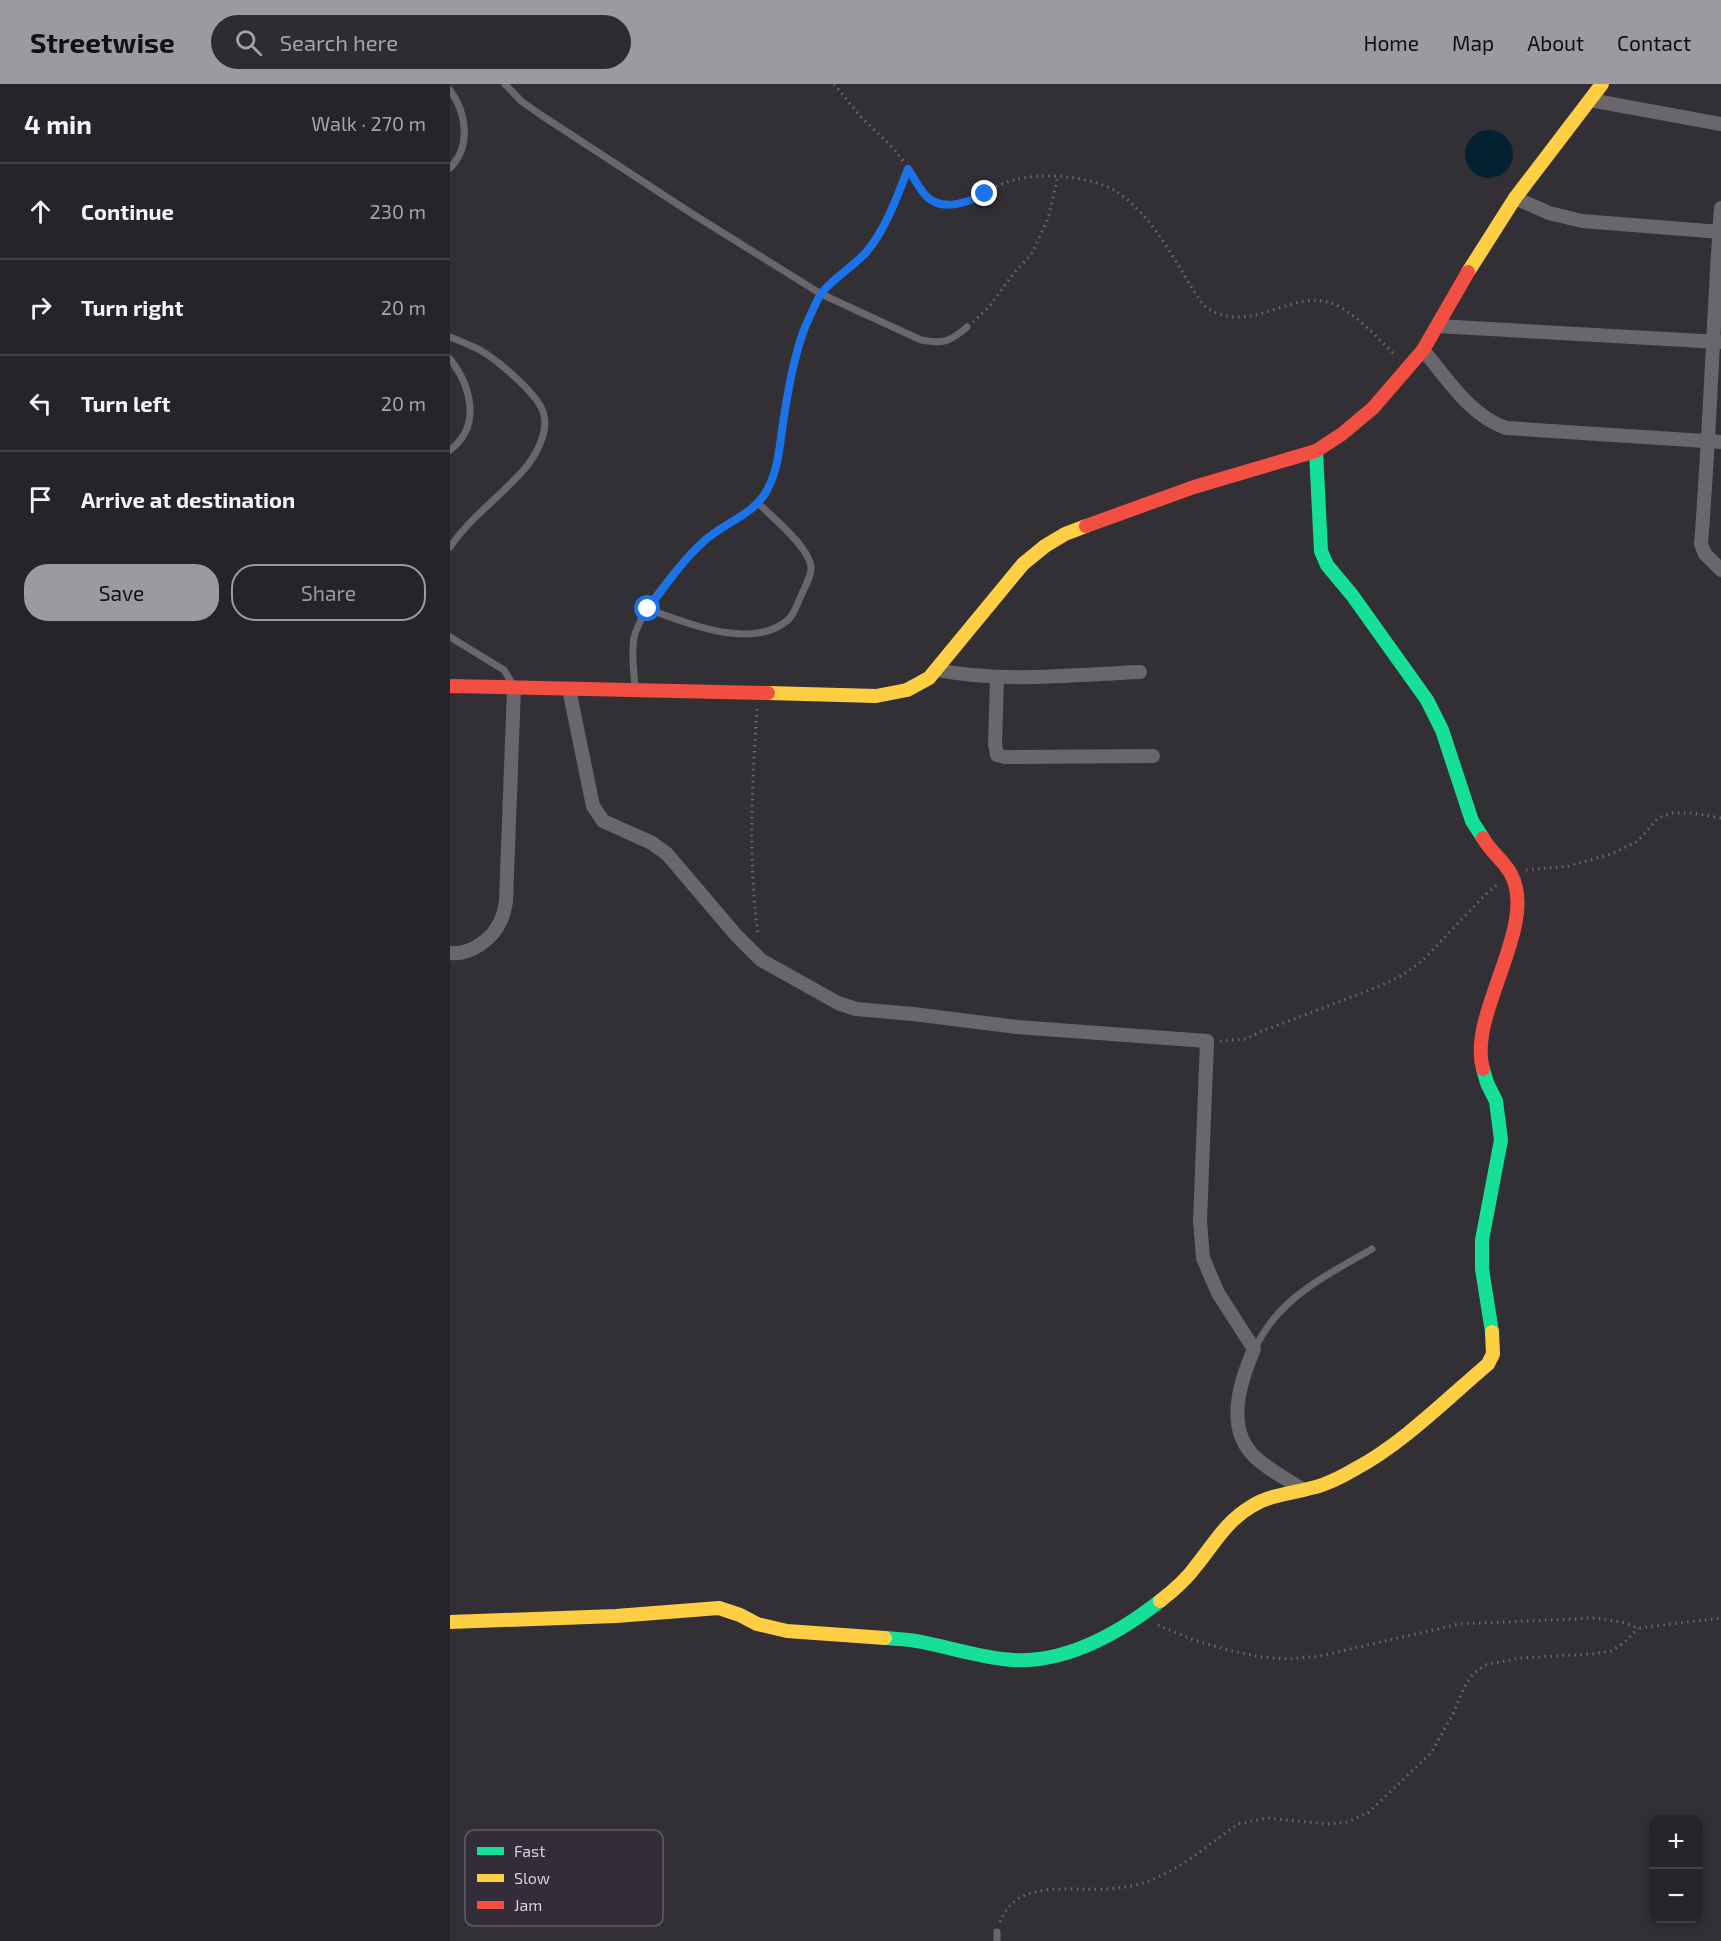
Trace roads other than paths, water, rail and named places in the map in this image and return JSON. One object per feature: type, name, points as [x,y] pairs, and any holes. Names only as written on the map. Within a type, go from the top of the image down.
[{"type":"street","points":[[450,686],[876,696],[893,694],[919,685],[937,670],[1023,564],[1045,546],[1065,534],[1102,519],[1194,487],[1316,451],[1342,434],[1373,408],[1422,350],[1483,246],[1515,198],[1602,84]]},
{"type":"street","points":[[1590,100],[1721,124]]},
{"type":"street","points":[[1515,198],[1549,213],[1582,221],[1720,232]]},
{"type":"street","points":[[1721,208],[1715,441],[1701,544],[1705,554],[1721,570]]},
{"type":"street","points":[[1437,326],[1717,342]]},
{"type":"street","points":[[1422,350],[1472,407],[1493,423],[1506,428],[1715,441]]},
{"type":"street","points":[[450,1622],[616,1616],[719,1608],[775,1629],[919,1641],[978,1655],[1013,1660],[1062,1656],[1080,1649],[1141,1616],[1175,1590],[1196,1567],[1213,1541],[1233,1519],[1253,1504],[1335,1480],[1356,1469],[1390,1447],[1488,1364],[1493,1354],[1493,1342],[1482,1269],[1482,1240],[1501,1140],[1496,1101],[1487,1083],[1481,1062],[1481,1045],[1513,935],[1518,897],[1511,874],[1499,857],[1488,847],[1472,821],[1442,730],[1426,700],[1352,595],[1324,560],[1321,551],[1316,451]]},
{"type":"street","points":[[937,670],[997,678],[1140,672]]},
{"type":"street","points":[[997,678],[995,744],[997,755],[1005,757],[1153,756]]},
{"type":"street","points":[[450,953],[467,952],[482,943],[495,930],[502,918],[506,901],[514,688]]},
{"type":"street","points":[[569,689],[596,814],[609,824],[652,843],[667,854],[736,935],[761,960],[838,1004],[856,1009],[1017,1027],[1207,1041],[1200,1221],[1203,1258],[1218,1293],[1254,1349],[1240,1385],[1237,1408],[1239,1430],[1245,1446],[1256,1458],[1302,1489]]},
{"type":"lane","points":[[505,84],[521,102],[541,116],[821,294],[921,340],[938,343],[953,339],[967,327]]},
{"type":"lane","points":[[450,90],[464,117],[465,136],[456,162],[450,168]]},
{"type":"lane","points":[[635,690],[634,638],[648,609],[688,557],[703,542],[758,503],[772,479],[795,357],[805,327],[821,294],[856,264],[870,248],[894,204],[908,169]]},
{"type":"lane","points":[[450,337],[480,350],[509,372],[530,391],[544,414],[544,430],[537,450],[526,466],[471,520],[450,547]]},
{"type":"lane","points":[[450,359],[461,374],[469,393],[472,411],[468,427],[457,445],[450,450]]},
{"type":"lane","points":[[648,609],[699,628],[721,633],[757,633],[772,629],[787,621],[793,614],[811,571],[810,562],[799,545],[758,503]]},
{"type":"lane","points":[[450,638],[504,670],[514,688]]},
{"type":"lane","points":[[1254,1349],[1268,1326],[1300,1294],[1372,1249]]},
{"type":"lane","points":[[997,1932],[997,1941]]},
{"type":"water","points":[[1484,130],[1494,130],[1506,137],[1513,149],[1513,159],[1506,171],[1494,178],[1484,178],[1469,167],[1465,159],[1465,149],[1476,134]]}]
